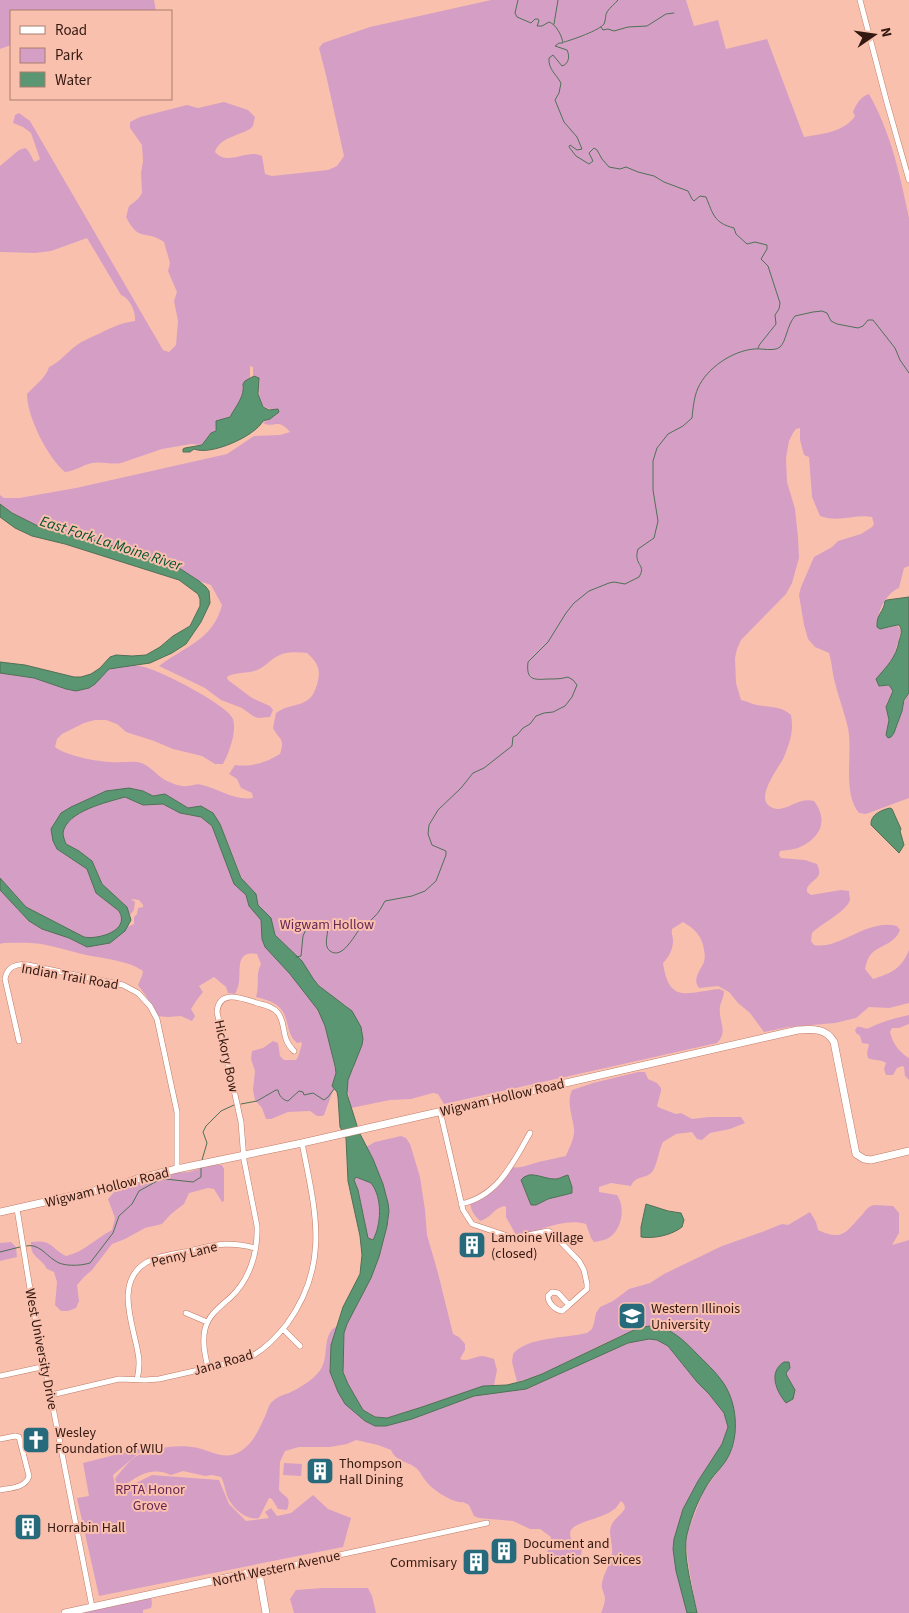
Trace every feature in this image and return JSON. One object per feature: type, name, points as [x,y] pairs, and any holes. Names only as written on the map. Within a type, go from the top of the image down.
[{"type":"street","points":[[860,0],[909,180]]},
{"type":"street","name":"Indian Trail Road","points":[[19,1041],[5,980],[8,970],[16,965],[28,965],[123,985],[138,993],[150,1006],[157,1019],[164,1047],[177,1112],[177,1169]]},
{"type":"street","name":"Hickory Bow","points":[[244,1155],[241,1122],[217,1012],[219,1004],[224,999],[234,996],[275,1010],[280,1016],[285,1040],[294,1051]]},
{"type":"street","name":"Wigwam Hollow Road","points":[[0,1212],[116,1186],[177,1169],[302,1143],[798,1030],[814,1029],[826,1032],[836,1046],[856,1154],[861,1158],[870,1160],[909,1151]]},
{"type":"street","points":[[440,1111],[465,1215],[472,1224],[510,1238],[548,1231],[552,1233],[579,1261],[584,1270],[587,1284],[586,1289],[569,1305]]},
{"type":"street","points":[[461,1204],[472,1202],[482,1197],[508,1172],[530,1133]]},
{"type":"street","name":"Jana Road","points":[[51,1394],[125,1378],[138,1380],[159,1379],[208,1368],[254,1356],[268,1345],[283,1329],[296,1310],[306,1289],[316,1248],[316,1213],[302,1143]]},
{"type":"street","points":[[208,1368],[204,1342],[208,1322],[217,1308],[232,1296],[244,1281],[255,1248],[257,1226],[244,1155]]},
{"type":"street","name":"West University Drive","points":[[17,1209],[31,1295],[92,1607]]},
{"type":"street","name":"Penny Lane","points":[[138,1380],[139,1360],[128,1294],[132,1277],[141,1266],[167,1255],[226,1243],[255,1248]]},
{"type":"street","points":[[186,1313],[208,1322]]},
{"type":"street","points":[[283,1329],[300,1346]]},
{"type":"street","points":[[0,1376],[46,1366]]},
{"type":"street","points":[[0,1439],[18,1436],[29,1476],[28,1480],[22,1485],[0,1490]]},
{"type":"street","name":"North Western Avenue","points":[[65,1613],[487,1523]]},
{"type":"street","points":[[256,1573],[260,1579],[266,1613]]},
{"type":"green space","points":[[0,0],[154,0],[156,10],[10,10],[10,45],[0,49]]},
{"type":"green space","name":"Wigwam Hollow","points":[[491,0],[686,0],[694,26],[718,20],[726,49],[767,39],[804,137],[818,135],[845,126],[855,116],[853,112],[859,101],[869,94],[877,109],[889,139],[909,218],[909,566],[904,568],[899,588],[890,594],[884,603],[877,624],[887,628],[897,625],[901,631],[893,659],[878,677],[879,686],[890,686],[893,691],[886,709],[889,720],[886,735],[891,737],[895,732],[909,694],[909,798],[866,814],[859,813],[851,795],[849,784],[848,728],[833,676],[829,653],[815,647],[808,639],[799,595],[814,557],[832,547],[838,541],[861,534],[874,524],[872,517],[866,516],[834,519],[820,516],[812,497],[809,457],[804,455],[800,440],[800,428],[796,429],[789,441],[786,458],[787,482],[795,509],[798,537],[799,558],[792,583],[786,594],[741,640],[735,658],[736,683],[741,700],[757,705],[779,708],[791,715],[792,731],[790,741],[784,757],[766,791],[765,798],[767,804],[778,809],[802,801],[814,801],[821,815],[820,828],[813,839],[798,848],[780,851],[779,855],[781,858],[805,860],[817,864],[819,869],[818,876],[807,888],[807,892],[811,895],[841,890],[849,891],[850,900],[848,904],[812,933],[811,941],[814,945],[824,945],[834,943],[875,926],[897,926],[900,930],[897,935],[872,953],[865,969],[873,979],[886,975],[903,962],[909,950],[909,1003],[889,1008],[869,1007],[856,1018],[835,1023],[789,1027],[764,1032],[750,1013],[729,992],[718,986],[699,988],[696,978],[704,960],[703,945],[697,933],[683,922],[672,929],[672,947],[669,956],[663,963],[666,976],[670,985],[682,993],[719,989],[724,991],[720,1007],[723,1030],[717,1043],[444,1104],[438,1094],[433,1093],[411,1099],[390,1100],[351,1108],[347,1087],[354,1067],[348,1007],[316,983],[336,1034],[328,1036],[336,1073],[332,1086],[334,1088],[322,1116],[317,1116],[310,1111],[288,1112],[271,1119],[266,1119],[262,1108],[255,1100],[253,1090],[255,1071],[251,1059],[252,1051],[263,1048],[273,1041],[278,1043],[280,1056],[284,1060],[296,1060],[302,1044],[301,1042],[297,1043],[293,1039],[285,1015],[279,1007],[256,997],[258,972],[261,964],[257,954],[245,955],[242,958],[239,982],[235,994],[228,993],[226,987],[214,977],[199,986],[203,992],[191,1009],[195,1016],[192,1021],[181,1016],[156,1016],[138,985],[143,971],[131,965],[41,944],[0,944],[0,890],[29,921],[42,929],[69,938],[87,947],[125,931],[127,927],[134,924],[134,917],[137,914],[138,908],[143,907],[143,905],[139,900],[131,899],[135,902],[134,910],[130,915],[125,905],[100,882],[92,862],[82,853],[66,844],[63,834],[66,825],[79,813],[125,797],[143,805],[163,804],[180,813],[198,816],[208,821],[215,831],[234,884],[243,881],[220,824],[201,806],[188,808],[165,794],[153,796],[143,791],[71,807],[57,849],[88,869],[96,893],[119,911],[121,918],[117,929],[97,937],[84,937],[26,907],[0,878],[0,673],[34,678],[66,689],[109,669],[135,666],[144,667],[177,681],[219,705],[233,719],[233,736],[223,764],[215,764],[202,756],[173,749],[126,732],[117,724],[106,720],[84,723],[62,734],[57,739],[55,747],[67,753],[89,759],[141,763],[165,780],[176,784],[189,786],[200,784],[240,798],[253,798],[252,793],[241,788],[237,779],[229,774],[235,765],[258,764],[280,754],[282,742],[273,728],[276,713],[310,698],[317,685],[319,675],[316,664],[307,653],[283,654],[257,670],[227,677],[228,680],[252,698],[270,706],[273,710],[270,717],[258,718],[242,708],[221,700],[205,688],[159,666],[197,641],[218,617],[222,605],[211,585],[199,581],[173,564],[87,538],[40,527],[12,513],[0,504],[0,495],[4,498],[19,498],[76,488],[227,454],[254,436],[280,435],[290,432],[279,424],[270,425],[263,423],[279,410],[265,407],[262,404],[259,395],[259,378],[253,375],[253,367],[250,366],[250,378],[243,386],[241,398],[234,411],[229,417],[216,422],[215,431],[211,433],[202,445],[191,444],[162,449],[121,463],[92,463],[65,472],[58,466],[35,425],[27,394],[43,378],[49,367],[77,345],[114,327],[135,321],[134,314],[130,302],[121,295],[87,238],[51,251],[35,253],[0,252],[0,166],[19,150],[25,148],[29,151],[35,162],[40,159],[31,133],[13,123],[15,115],[19,113],[30,121],[163,350],[169,352],[176,345],[178,321],[174,301],[177,292],[168,271],[170,263],[164,242],[152,236],[139,233],[126,217],[129,206],[142,193],[142,145],[130,128],[130,122],[140,117],[187,105],[198,108],[224,102],[248,110],[255,117],[253,126],[250,129],[220,143],[215,152],[220,156],[232,158],[256,154],[262,156],[265,174],[272,176],[328,170],[337,166],[344,156],[319,48],[323,43],[370,27]]},
{"type":"green space","points":[[909,1015],[909,1024],[899,1028],[892,1028],[890,1032],[897,1047],[909,1058],[909,1080],[905,1076],[904,1067],[902,1066],[897,1068],[893,1075],[886,1075],[884,1069],[886,1063],[868,1058],[869,1044],[862,1043],[860,1036],[855,1030],[857,1027],[867,1028]]},
{"type":"green space","points":[[645,1072],[648,1079],[657,1083],[661,1088],[657,1106],[660,1108],[676,1114],[681,1113],[692,1119],[741,1117],[745,1123],[730,1129],[710,1133],[702,1140],[697,1139],[692,1132],[676,1134],[663,1142],[655,1167],[649,1175],[635,1180],[631,1186],[611,1183],[599,1187],[599,1192],[617,1195],[622,1211],[618,1228],[605,1240],[594,1242],[586,1224],[577,1222],[568,1222],[516,1235],[506,1217],[506,1207],[504,1206],[480,1221],[473,1213],[470,1202],[477,1200],[511,1167],[523,1167],[566,1156],[574,1133],[570,1095],[572,1090],[593,1083]],"holes":[[[534,1175],[547,1179],[569,1178],[572,1193],[531,1205],[521,1180]]]},
{"type":"green space","points":[[401,1136],[406,1138],[410,1144],[420,1177],[427,1235],[453,1334],[459,1337],[465,1344],[465,1350],[460,1359],[468,1360],[481,1356],[488,1357],[494,1359],[497,1370],[494,1385],[483,1386],[387,1418],[375,1417],[363,1410],[348,1384],[342,1367],[344,1333],[371,1278],[387,1226],[373,1159],[366,1147],[375,1142]]},
{"type":"green space","points":[[212,1165],[222,1165],[224,1169],[224,1201],[222,1202],[214,1189],[208,1188],[189,1193],[184,1204],[162,1224],[145,1228],[112,1244],[92,1270],[77,1285],[79,1301],[76,1308],[61,1311],[55,1305],[57,1282],[54,1272],[47,1269],[34,1254],[31,1242],[47,1243],[66,1256],[72,1254],[112,1230],[115,1218],[108,1199],[115,1191],[172,1173],[189,1172]]},
{"type":"green space","points":[[356,1177],[371,1183],[378,1196],[380,1212],[378,1227],[373,1240],[368,1238],[358,1190],[354,1180]]},
{"type":"green space","points":[[874,1205],[893,1206],[899,1213],[899,1233],[892,1245],[909,1240],[909,1613],[697,1613],[689,1569],[686,1545],[687,1534],[703,1492],[729,1456],[734,1442],[735,1430],[733,1410],[686,1342],[624,1334],[542,1374],[517,1382],[512,1362],[513,1354],[519,1348],[537,1341],[587,1333],[592,1329],[596,1313],[600,1307],[613,1301],[629,1289],[650,1283],[664,1274],[722,1246],[782,1224],[788,1225],[810,1212],[818,1230],[839,1235],[848,1230],[867,1209]]},
{"type":"green space","points":[[11,1242],[16,1247],[17,1257],[0,1261],[0,1243]]},
{"type":"green space","points":[[337,1326],[330,1359],[334,1383],[338,1391],[346,1399],[386,1426],[412,1419],[474,1396],[526,1389],[628,1343],[649,1339],[657,1340],[668,1346],[724,1413],[728,1427],[722,1444],[698,1481],[683,1509],[674,1539],[673,1549],[687,1613],[601,1613],[605,1598],[602,1583],[612,1553],[610,1529],[616,1518],[625,1508],[621,1501],[609,1513],[575,1526],[571,1530],[571,1539],[582,1549],[581,1555],[558,1558],[547,1553],[551,1537],[540,1529],[530,1529],[513,1521],[474,1516],[469,1505],[454,1501],[438,1492],[423,1478],[416,1468],[396,1457],[391,1450],[356,1440],[347,1444],[330,1447],[299,1447],[285,1451],[280,1462],[279,1490],[289,1502],[287,1510],[278,1509],[272,1499],[269,1498],[259,1518],[250,1518],[238,1511],[229,1500],[221,1477],[212,1475],[205,1476],[183,1471],[171,1475],[149,1472],[118,1487],[115,1479],[125,1466],[135,1457],[149,1451],[183,1446],[198,1448],[225,1456],[235,1454],[246,1448],[256,1434],[272,1402],[278,1397],[305,1384],[320,1371],[324,1362],[329,1334]]},
{"type":"green space","name":"RPTA Honor Grove","points":[[146,1447],[113,1475],[116,1490],[126,1488],[152,1475],[219,1480],[229,1504],[246,1521],[269,1518],[265,1512],[271,1508],[277,1516],[291,1513],[313,1495],[328,1509],[351,1518],[343,1547],[99,1596],[77,1498],[89,1496],[83,1463]]},
{"type":"green space","points":[[284,1463],[302,1464],[301,1476],[283,1475]]},
{"type":"green space","points":[[368,1588],[376,1613],[294,1613],[290,1599],[296,1590]]},
{"type":"green space","points":[[151,1595],[151,1608],[143,1610],[143,1613],[66,1613]]},
{"type":"water","points":[[254,376],[259,378],[258,394],[263,407],[269,410],[278,409],[279,412],[270,419],[263,421],[251,433],[232,443],[211,450],[194,449],[190,452],[183,452],[185,448],[202,445],[211,433],[216,431],[216,421],[230,417],[241,397],[243,384]]},
{"type":"water","points":[[0,504],[12,513],[40,527],[87,538],[173,564],[199,581],[209,591],[210,603],[201,622],[186,644],[172,653],[150,663],[109,669],[89,688],[76,691],[34,678],[0,673],[0,662],[25,665],[81,677],[91,674],[100,668],[110,657],[116,655],[146,655],[190,626],[200,606],[200,599],[198,594],[179,580],[65,544],[32,536],[15,528],[0,517]]},
{"type":"water","points":[[909,597],[909,693],[904,700],[894,733],[888,738],[886,735],[889,720],[886,707],[893,691],[889,685],[879,686],[876,679],[893,657],[898,647],[901,631],[899,625],[880,629],[877,627],[877,623],[885,601]]},
{"type":"water","points":[[129,788],[143,791],[153,796],[165,794],[188,808],[201,806],[213,813],[220,824],[241,878],[256,894],[258,905],[271,918],[275,935],[302,961],[319,986],[352,1011],[361,1027],[362,1045],[348,1080],[347,1094],[359,1132],[383,1184],[389,1211],[379,1257],[371,1278],[344,1333],[343,1372],[363,1410],[375,1417],[387,1418],[483,1386],[507,1385],[523,1381],[542,1374],[636,1329],[649,1326],[664,1328],[682,1339],[722,1381],[734,1408],[735,1429],[732,1448],[700,1498],[691,1519],[686,1542],[689,1573],[697,1613],[687,1613],[676,1571],[673,1549],[674,1539],[683,1509],[698,1481],[722,1444],[728,1427],[724,1413],[668,1346],[657,1340],[649,1339],[628,1343],[526,1389],[474,1396],[412,1419],[386,1426],[375,1426],[365,1421],[345,1404],[330,1372],[331,1345],[343,1307],[360,1274],[362,1255],[360,1236],[348,1181],[346,1138],[340,1127],[337,1092],[332,1086],[336,1073],[335,1066],[325,1026],[318,1010],[290,974],[265,947],[262,939],[261,920],[249,906],[246,895],[234,884],[212,826],[201,817],[180,813],[163,804],[143,805],[125,797],[79,813],[66,825],[63,833],[66,844],[92,861],[102,884],[127,907],[131,920],[125,931],[110,943],[87,947],[69,938],[42,929],[29,921],[0,890],[0,878],[26,907],[84,937],[97,937],[117,929],[121,918],[119,911],[96,893],[87,869],[57,849],[53,841],[51,829],[61,813],[106,791]],"holes":[[[356,1177],[371,1183],[378,1196],[380,1212],[378,1227],[373,1240],[368,1238],[358,1190],[354,1180]]]},
{"type":"water","points":[[890,808],[901,829],[904,845],[899,853],[871,825],[874,816]]},
{"type":"water","points":[[529,1175],[558,1179],[568,1175],[572,1193],[531,1205],[521,1180]]},
{"type":"water","points":[[646,1204],[681,1213],[684,1220],[682,1227],[663,1236],[641,1237]]},
{"type":"water","points":[[784,1362],[789,1362],[790,1368],[786,1373],[795,1390],[793,1399],[786,1403],[779,1393],[775,1382],[776,1371]]},
{"type":"waterway","points":[[518,0],[515,13],[517,17],[531,23],[538,19],[537,26],[542,26],[549,22],[552,23],[563,43],[555,46],[568,52],[569,57],[566,64],[562,66],[553,55],[549,58],[549,62],[561,83],[555,100],[564,122],[577,137],[582,149],[577,150],[570,145],[569,147],[576,156],[589,164],[593,161],[589,153],[594,148],[609,167],[620,169],[626,167],[654,176],[688,191],[694,201],[700,196],[706,197],[715,217],[727,226],[734,228],[736,234],[747,244],[755,242],[767,245],[767,249],[761,259],[768,266],[780,303],[775,315],[776,324],[758,348]]},
{"type":"waterway","points":[[554,24],[558,0]]},
{"type":"waterway","points":[[564,42],[586,34],[604,24],[607,12],[618,0]]},
{"type":"waterway","points":[[601,27],[603,30],[614,31],[628,27],[647,26],[666,14],[674,13]]},
{"type":"waterway","points":[[296,957],[301,956],[303,936],[308,925],[317,922],[327,924],[326,942],[328,948],[334,953],[339,952],[376,915],[385,901],[412,896],[425,891],[436,881],[446,851],[432,845],[428,834],[429,825],[438,810],[461,788],[473,773],[484,768],[512,746],[513,737],[530,724],[536,716],[553,712],[565,706],[572,697],[577,685],[573,680],[568,677],[556,679],[532,678],[529,676],[528,662],[548,642],[574,603],[589,591],[614,582],[625,584],[639,577],[642,570],[637,559],[638,549],[654,538],[658,521],[653,490],[653,461],[657,448],[668,434],[683,426],[692,418],[698,388],[714,367],[729,357],[746,350],[771,350],[780,347],[795,316],[822,311],[827,313],[831,321],[837,324],[858,328],[863,326],[868,320],[873,320],[895,348],[900,360],[909,373]]},
{"type":"waterway","points":[[241,1104],[257,1101],[276,1090],[278,1090],[283,1099],[288,1101],[299,1091],[303,1092],[304,1095],[313,1093],[324,1100],[334,1089]]},
{"type":"waterway","points":[[202,1160],[207,1143],[203,1132],[206,1126],[221,1111],[234,1105]]},
{"type":"waterway","points":[[26,1246],[34,1246],[62,1264],[90,1263],[113,1233],[119,1216],[132,1204],[139,1191],[159,1180],[193,1182],[201,1177],[201,1168]]},
{"type":"waterway","points":[[0,1252],[20,1247]]},
{"type":"place","name":"Lamoine Village (closed)","points":[[472,1245]]},
{"type":"place","name":"Western Illinois University","points":[[632,1316]]},
{"type":"place","name":"Wesley Foundation of WIU","points":[[36,1440]]},
{"type":"place","name":"Thompson Hall Dining","points":[[320,1471]]},
{"type":"place","name":"Horrabin Hall","points":[[28,1527]]},
{"type":"place","name":"Document and Publication Services","points":[[504,1551]]},
{"type":"place","name":"Commisary","points":[[476,1562]]},
{"type":"water label","name":"East Fork La Moine River","points":[[111,543]]}]
